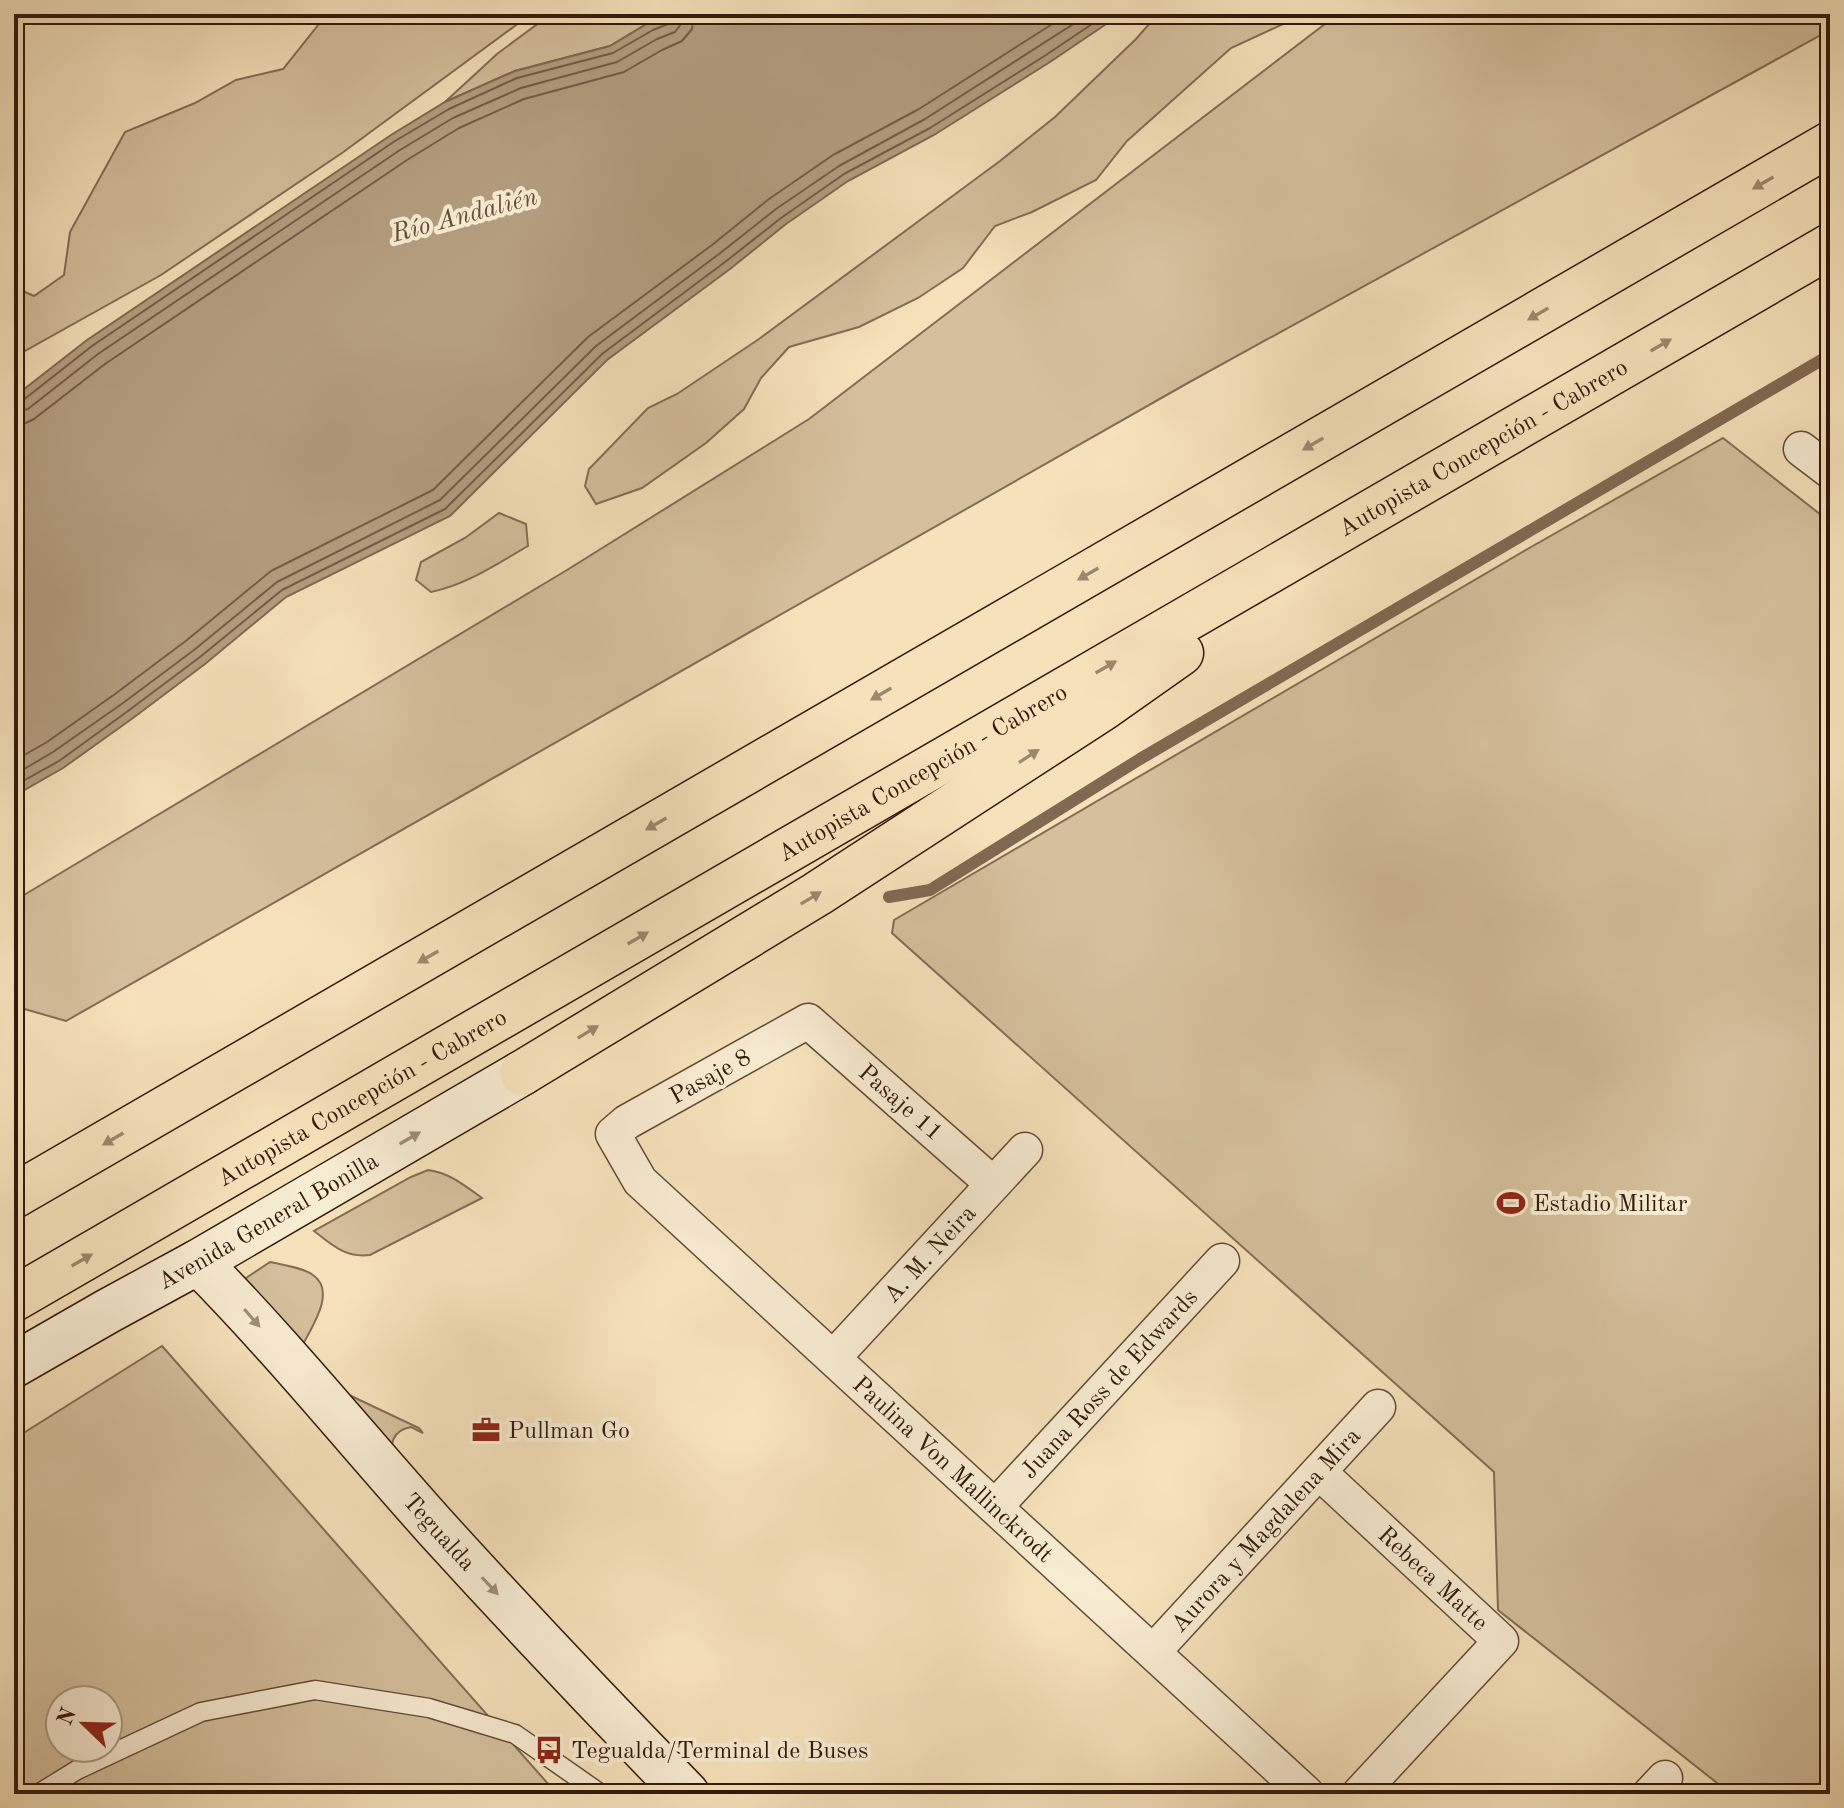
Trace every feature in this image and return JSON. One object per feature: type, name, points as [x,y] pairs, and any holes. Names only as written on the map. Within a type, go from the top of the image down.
[{"type":"highway","points":[[14,1196],[1830,144]]},
{"type":"highway","name":"Autopista Concepción - Cabrero","points":[[14,1299],[1830,246]]},
{"type":"highway","points":[[522,1073],[817,894],[1103,708],[1352,525]]},
{"type":"street","points":[[1801,449],[1830,471]]},
{"type":"street","name":"Pasaje 8","points":[[613,1134],[627,1122],[808,1021]]},
{"type":"street","name":"Pasaje 11","points":[[808,1021],[993,1184]]},
{"type":"street","name":"Avenida General Bonilla","points":[[14,1365],[522,1073]]},
{"type":"street","name":"Paulina Von Mallinckrodt","points":[[613,1134],[640,1181],[1307,1794]]},
{"type":"street","name":"A. M. Neira","points":[[833,1358],[1025,1150]]},
{"type":"street","name":"Juana Ross de Edwards","points":[[995,1507],[1222,1261]]},
{"type":"street","name":"Tegualda","points":[[198,1262],[241,1306],[447,1539],[687,1794]]},
{"type":"street","name":"Aurora y Magdalena Mira","points":[[1153,1652],[1378,1407]]},
{"type":"street","name":"Rebeca Matte","points":[[1319,1472],[1501,1641],[1359,1794]]},
{"type":"lane","points":[[38,1794],[77,1770],[201,1712],[315,1690],[429,1708],[515,1734],[601,1794]]},
{"type":"shaded area","points":[[327,14],[531,14],[342,153],[161,275],[14,357],[14,287],[34,296],[64,275],[70,232],[125,132],[195,103],[236,80],[283,69]]},
{"type":"shaded area","points":[[551,14],[675,14],[650,22],[610,46],[515,71],[445,102],[497,54]]},
{"type":"shaded area","points":[[1158,14],[1299,14],[1231,48],[1127,141],[1096,180],[1032,212],[995,226],[963,268],[918,298],[859,327],[789,347],[761,378],[744,409],[706,443],[642,488],[596,504],[585,486],[589,469],[648,408],[677,394],[759,339],[1000,161],[1055,117]]},
{"type":"shaded area","points":[[1338,14],[1830,14],[1830,30],[1186,384],[66,1021],[14,1006],[14,901],[567,570],[809,419]]},
{"type":"shaded area","name":"Estadio Militar","points":[[1723,438],[1830,522],[1830,1794],[1731,1794],[1498,1610],[1494,1472],[892,933],[894,920]]},
{"type":"shaded area","points":[[499,513],[526,524],[528,546],[481,573],[444,589],[431,592],[416,580],[421,562],[465,538]]},
{"type":"shaded area","points":[[428,1170],[450,1177],[482,1198],[370,1255],[347,1253],[314,1231],[411,1177]]},
{"type":"shaded area","points":[[270,1262],[303,1270],[320,1282],[323,1291],[319,1312],[300,1350],[344,1398],[349,1395],[419,1428],[423,1433],[411,1427],[396,1434],[392,1448],[396,1459],[243,1303],[243,1280]]},
{"type":"shaded area","points":[[162,1346],[557,1794],[14,1794],[14,1439]]},
{"type":"water","name":"Río Andalién","points":[[675,14],[1121,14],[934,135],[848,181],[786,224],[607,360],[450,516],[286,597],[133,718],[63,768],[14,796],[14,397],[87,340],[391,135],[445,102],[515,71],[610,46],[650,22]]},
{"type":"waterway","points":[[889,897],[930,890],[1140,759],[1830,355]]},
{"type":"place","name":"Estadio Militar","points":[[1511,1203]]},
{"type":"place","name":"Pullman Go","points":[[486,1430]]},
{"type":"place","name":"Tegualda/Terminal de Buses","points":[[549,1750]]}]
